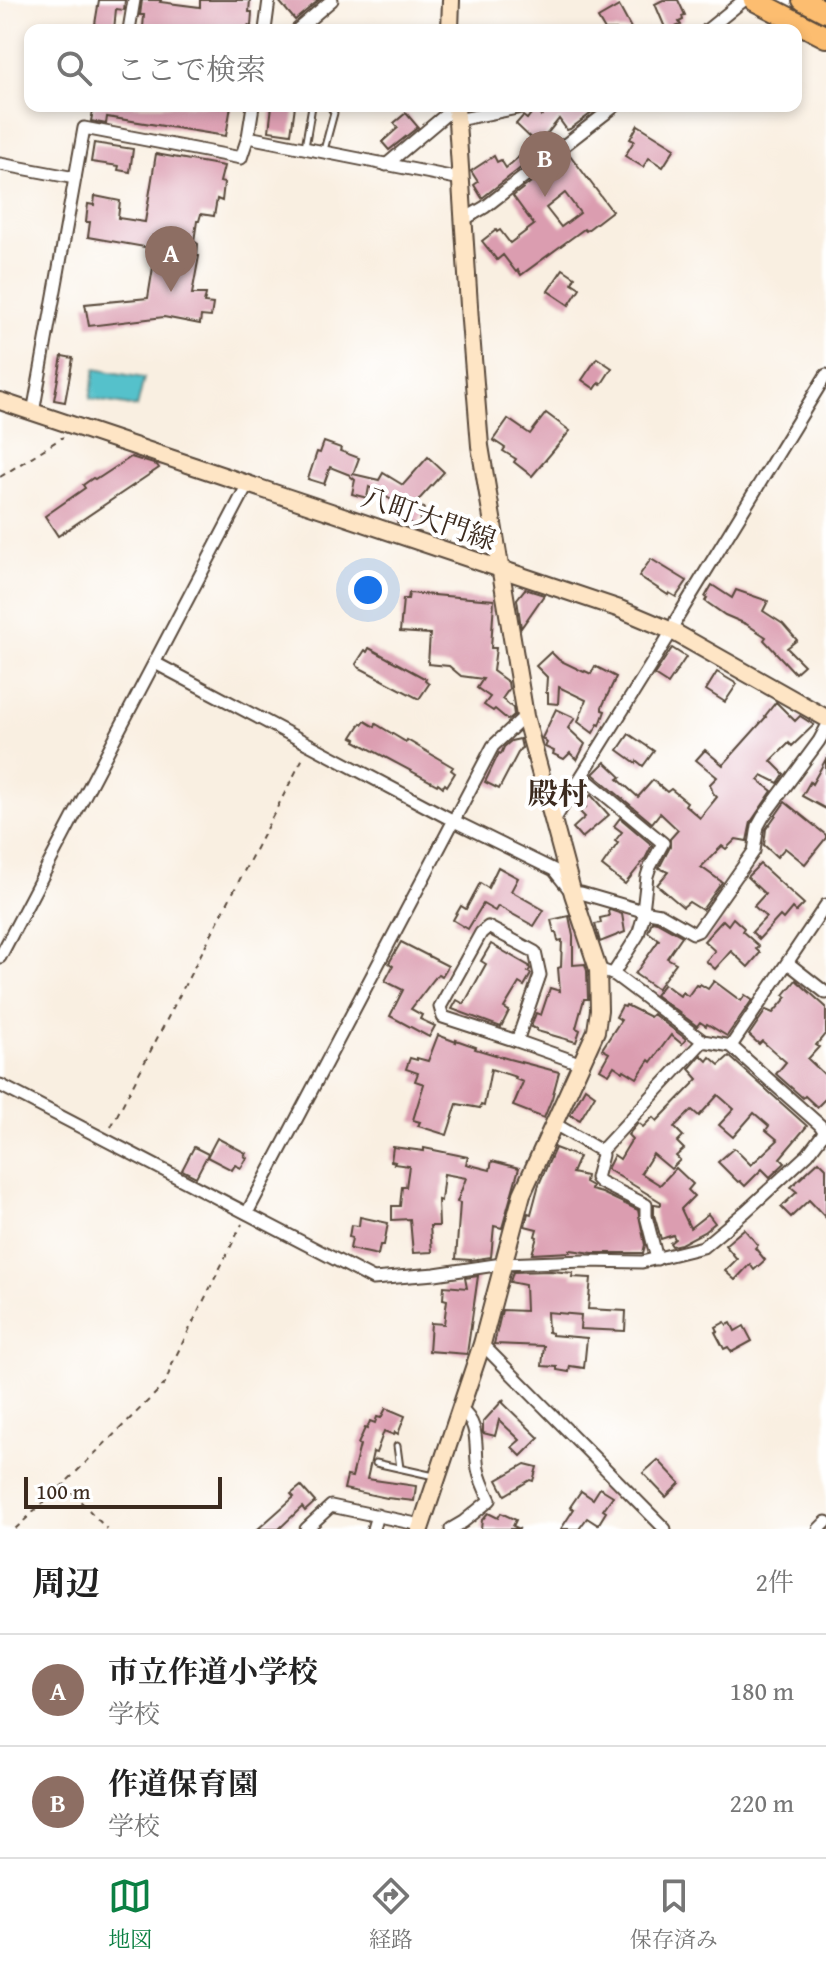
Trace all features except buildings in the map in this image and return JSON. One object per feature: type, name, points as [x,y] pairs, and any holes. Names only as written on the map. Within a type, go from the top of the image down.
[{"type":"highway","points":[[754,0],[801,24]]},
{"type":"highway","points":[[803,0],[826,12]]},
{"type":"highway","points":[[802,25],[826,37]]},
{"type":"street","points":[[130,24],[134,0]]},
{"type":"street","points":[[266,24],[269,0]]},
{"type":"street","points":[[304,24],[332,0]]},
{"type":"street","points":[[450,24],[451,0]]},
{"type":"street","points":[[714,24],[744,0]]},
{"type":"street","points":[[33,413],[84,128],[241,158],[252,112]]},
{"type":"street","points":[[386,165],[456,112]]},
{"type":"street","points":[[0,1085],[373,1279],[502,1264],[642,1262],[703,1247],[808,1154],[825,1132],[731,1046],[703,1041],[606,971],[573,894],[525,716],[480,446],[457,112]]},
{"type":"street","points":[[463,220],[485,207],[607,112]]},
{"type":"street","points":[[248,137],[461,179]]},
{"type":"street","points":[[0,164],[75,178]]},
{"type":"street","points":[[553,822],[826,375]]},
{"type":"street","name":"八町大門線","points":[[0,401],[620,609],[672,631],[826,718]]},
{"type":"street","points":[[0,957],[248,484]]},
{"type":"street","points":[[155,663],[454,821],[554,870],[573,894]]},
{"type":"street","points":[[247,1213],[493,746],[525,716]]},
{"type":"street","points":[[573,894],[581,893],[660,914],[693,933],[698,931],[754,851],[758,826],[763,817],[826,728]]},
{"type":"street","points":[[306,1529],[331,1506],[423,1527],[482,1344],[522,1194],[596,1031],[606,971],[638,935],[647,876],[663,843],[582,776]]},
{"type":"street","points":[[731,1046],[826,905]]},
{"type":"street","points":[[517,1041],[540,975],[535,952],[488,927],[481,933],[440,1007],[443,1017],[582,1064]]},
{"type":"street","points":[[788,963],[826,993]]},
{"type":"street","points":[[657,1259],[646,1205],[596,1178],[601,1151],[703,1041]]},
{"type":"street","points":[[553,1123],[601,1151]]},
{"type":"street","points":[[482,1344],[665,1529]]},
{"type":"street","points":[[451,1529],[490,1500],[478,1470],[476,1432],[468,1416],[460,1409]]},
{"type":"street","points":[[373,1529],[377,1515]]},
{"type":"street","points":[[819,1529],[826,1522]]},
{"type":"lane","points":[[304,148],[311,112]]},
{"type":"lane","points":[[324,152],[333,112]]},
{"type":"lane","points":[[397,1446],[400,1468]]},
{"type":"lane","points":[[376,1463],[437,1477]]},
{"type":"path","points":[[0,477],[80,427]]},
{"type":"path","points":[[105,1139],[310,745]]},
{"type":"path","points":[[15,1529],[165,1384],[247,1213]]},
{"type":"path","points":[[64,1484],[107,1529]]},
{"type":"water","points":[[95,369],[144,378],[137,407],[90,399]]},
{"type":"place","name":"作道保育園","points":[[545,197]]},
{"type":"place","name":"市立作道小学校","points":[[171,292]]},
{"type":"district","name":"殿村","points":[[558,794]]}]
